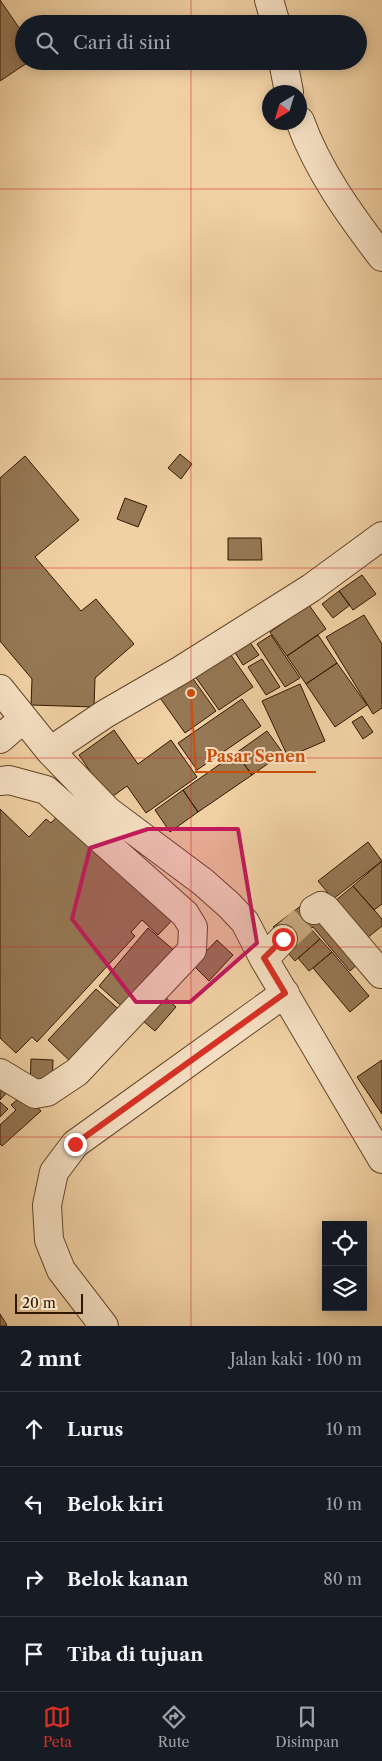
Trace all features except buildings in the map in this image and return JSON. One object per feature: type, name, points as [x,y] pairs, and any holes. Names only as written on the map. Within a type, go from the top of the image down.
[{"type":"street","points":[[269,0],[273,15]]},
{"type":"street","points":[[285,70],[288,85]]},
{"type":"street","points":[[303,130],[319,164],[352,217],[382,257]]},
{"type":"street","points":[[46,790],[55,755],[105,714],[180,670],[311,588],[382,536]]},
{"type":"street","points":[[0,689],[55,755],[108,811],[203,882],[230,905],[244,922],[382,1159]]},
{"type":"street","points":[[0,739],[24,719]]},
{"type":"street","points":[[0,780],[8,780],[46,790],[185,914],[193,927],[192,950],[77,1072],[47,1092],[35,1094],[0,1073]]},
{"type":"street","points":[[314,910],[321,906],[326,909],[380,974]]},
{"type":"street","points":[[264,958],[283,939]]},
{"type":"street","points":[[104,1326],[61,1270],[49,1240],[48,1205],[54,1172],[75,1144],[285,993]]},
{"type":"highlighted area","points":[[148,829],[238,829],[257,943],[190,1002],[136,1002],[72,919],[90,848]]},
{"type":"tunnel","points":[[283,939],[314,910]]},
{"type":"place","name":"Pasar Senen","points":[[191,693]]},
{"type":"route","points":[[75,1144],[285,993],[264,958],[283,939]]}]
